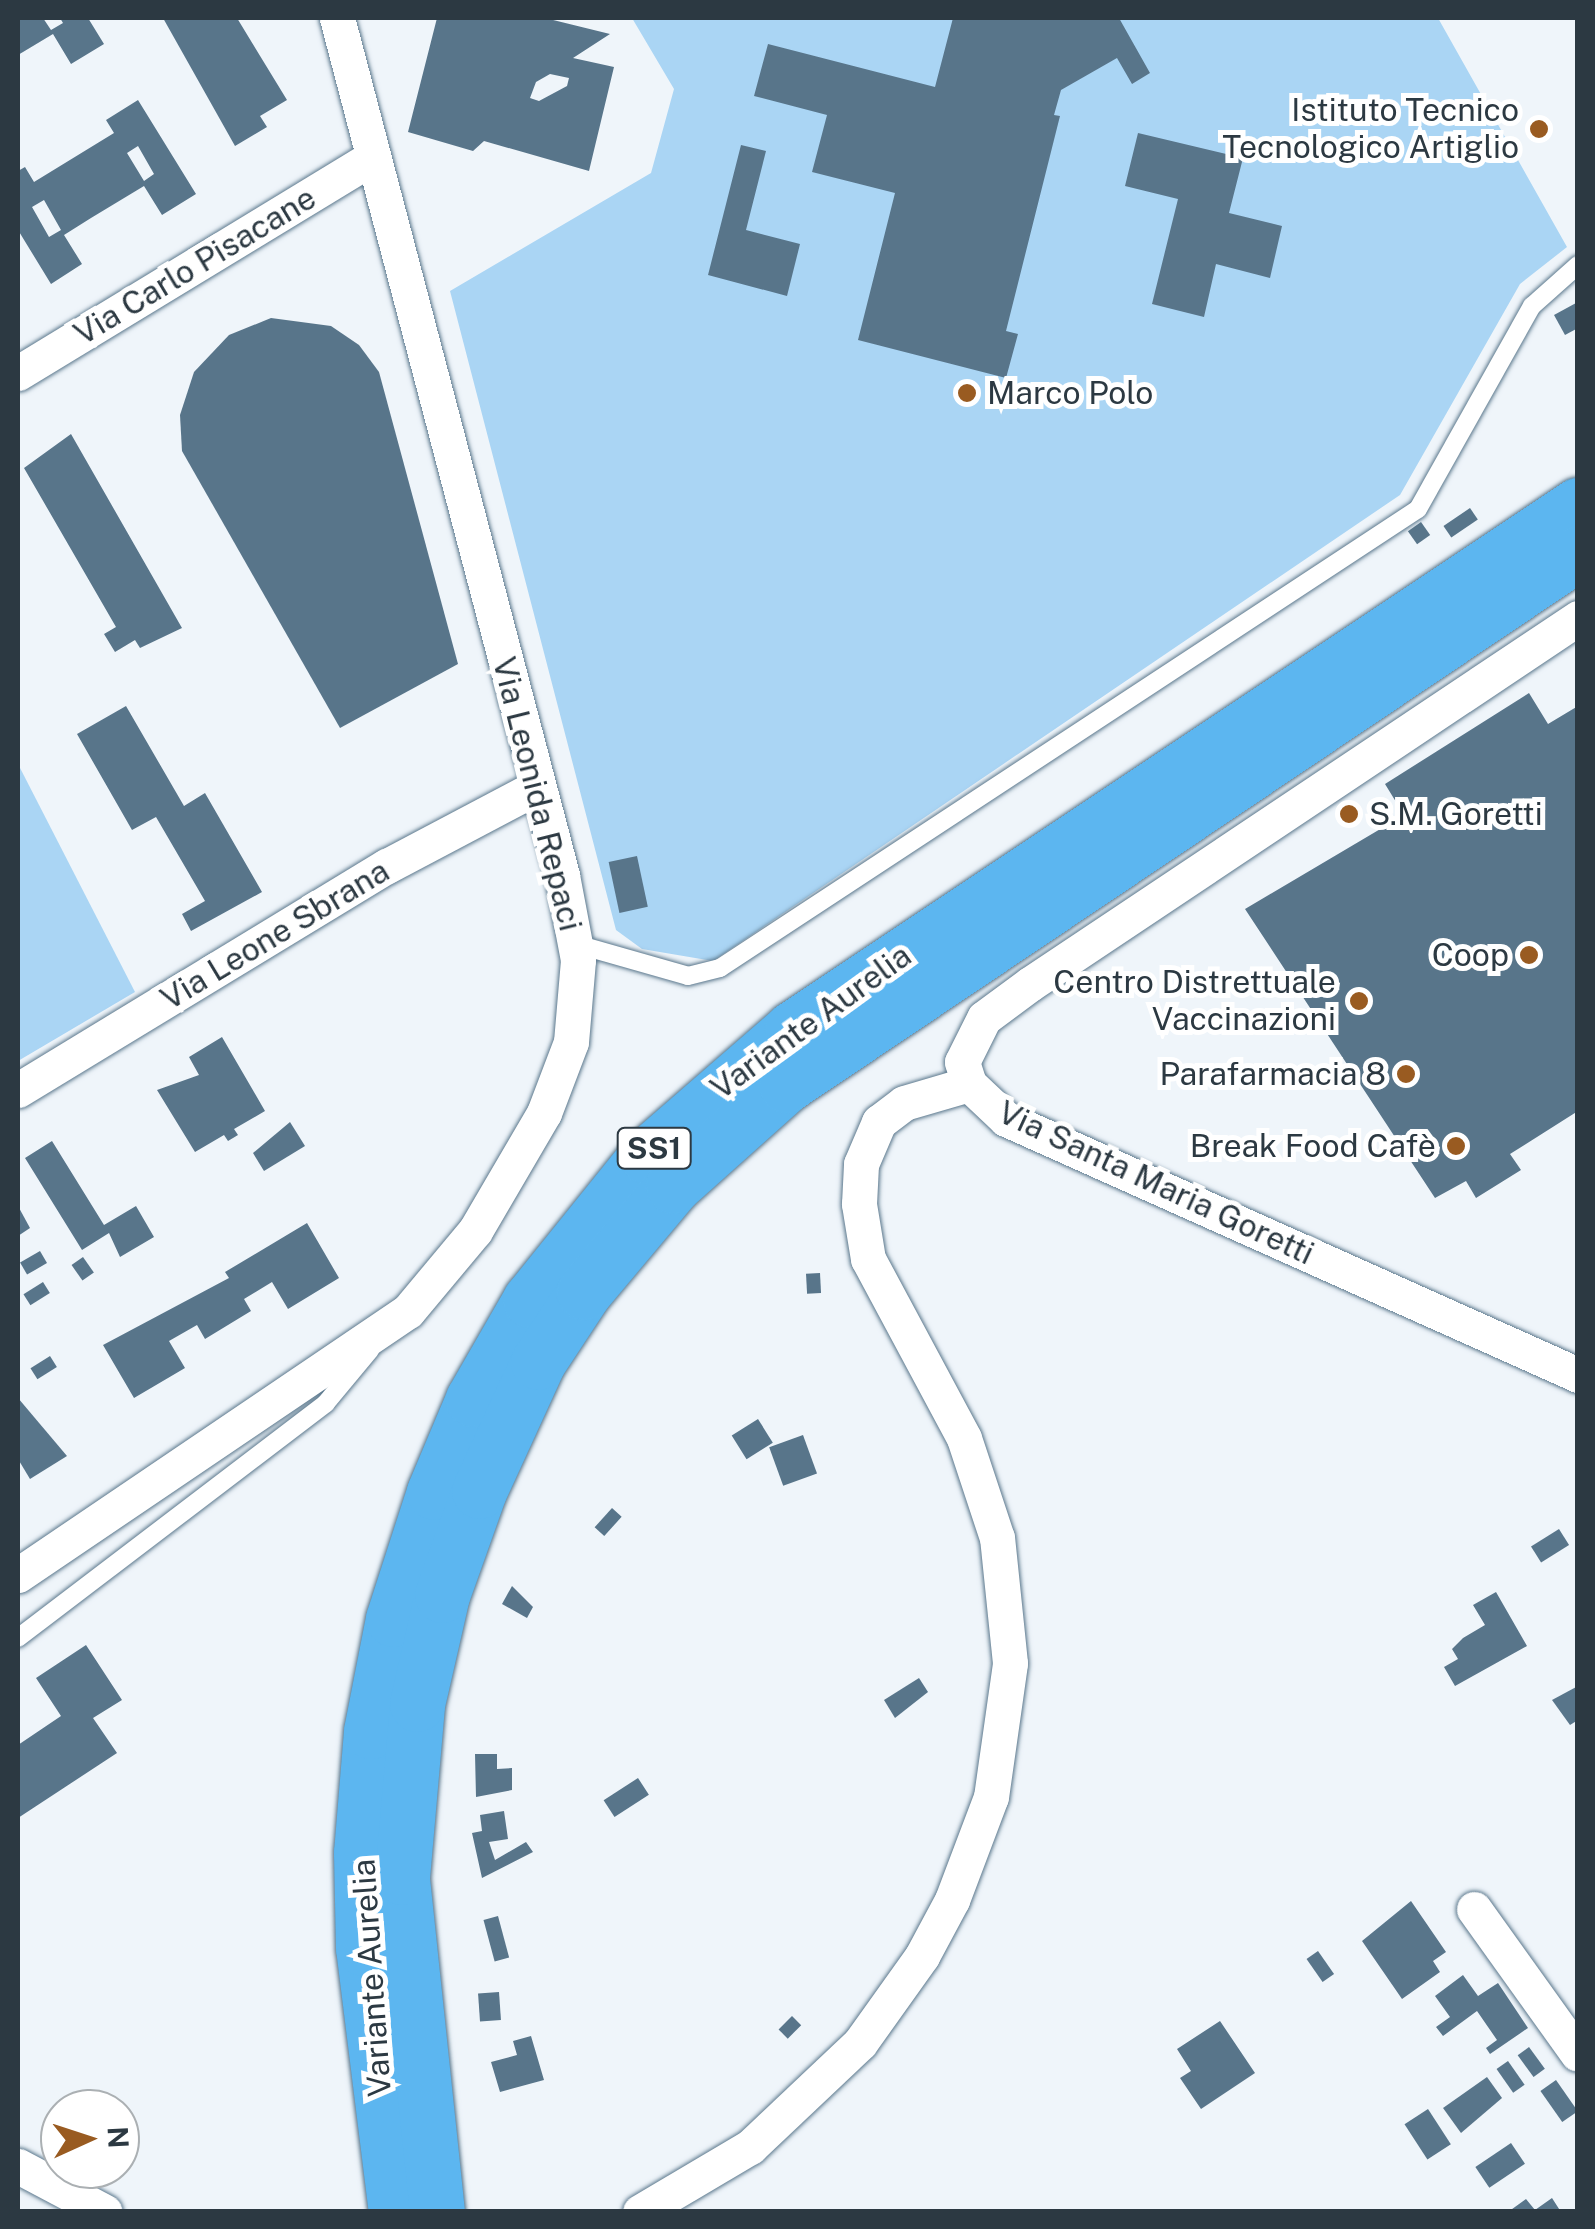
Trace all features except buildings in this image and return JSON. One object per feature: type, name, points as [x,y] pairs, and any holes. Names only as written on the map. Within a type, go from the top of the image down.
[{"type":"highway","name":"Variante Aurelia","points":[[415,2202],[362,1948],[361,1853],[374,1717],[406,1572],[434,1492],[473,1399],[530,1300],[646,1156],[792,1029],[1578,504]]},
{"type":"highway","name":"Variante Aurelia","points":[[415,2202],[402,1877],[418,1704],[442,1595],[479,1491],[538,1362],[584,1292],[673,1186],[786,1085],[1578,553]]},
{"type":"street","name":"Via Leonida Repaci","points":[[18,1575],[383,1334],[475,1231],[544,1113],[571,1042],[576,944],[337,18]]},
{"type":"street","name":"Via Carlo Pisacane","points":[[18,374],[372,158]]},
{"type":"street","name":"Via Santa Maria Goretti","points":[[1578,618],[984,1018],[963,1051],[968,1084],[1006,1120],[1578,1375]]},
{"type":"street","name":"Via Leone Sbrana","points":[[18,1090],[388,866],[536,788]]},
{"type":"street","points":[[640,2212],[750,2147],[860,2043],[929,1942],[963,1875],[991,1797],[1010,1663],[998,1538],[972,1454],[868,1258],[859,1204],[861,1164],[879,1122],[904,1103],[968,1084]]},
{"type":"street","points":[[1474,1909],[1578,2054]]},
{"type":"street","points":[[18,2166],[105,2212]]},
{"type":"lane","points":[[576,944],[688,976],[720,968],[1418,509],[1532,306],[1578,265]]},
{"type":"lane","points":[[18,1638],[326,1403],[383,1334]]},
{"type":"shaded area","name":"Marco Polo","points":[[632,18],[1438,18],[1567,247],[1520,284],[1400,495],[713,961],[642,949],[616,930],[450,291],[651,173],[674,89]]},
{"type":"shaded area","points":[[18,764],[135,992],[18,1061]]},
{"type":"place","name":"Istituto Tecnico Tecnologico Artiglio","points":[[1539,129]]},
{"type":"place","name":"Marco Polo","points":[[967,393]]},
{"type":"place","name":"S.M. Goretti","points":[[1349,814]]},
{"type":"place","name":"Coop","points":[[1529,955]]},
{"type":"place","name":"Centro Distrettuale Vaccinazioni","points":[[1359,1001]]},
{"type":"place","name":"Parafarmacia 8","points":[[1406,1074]]},
{"type":"place","name":"Break Food Cafè","points":[[1456,1146]]}]
